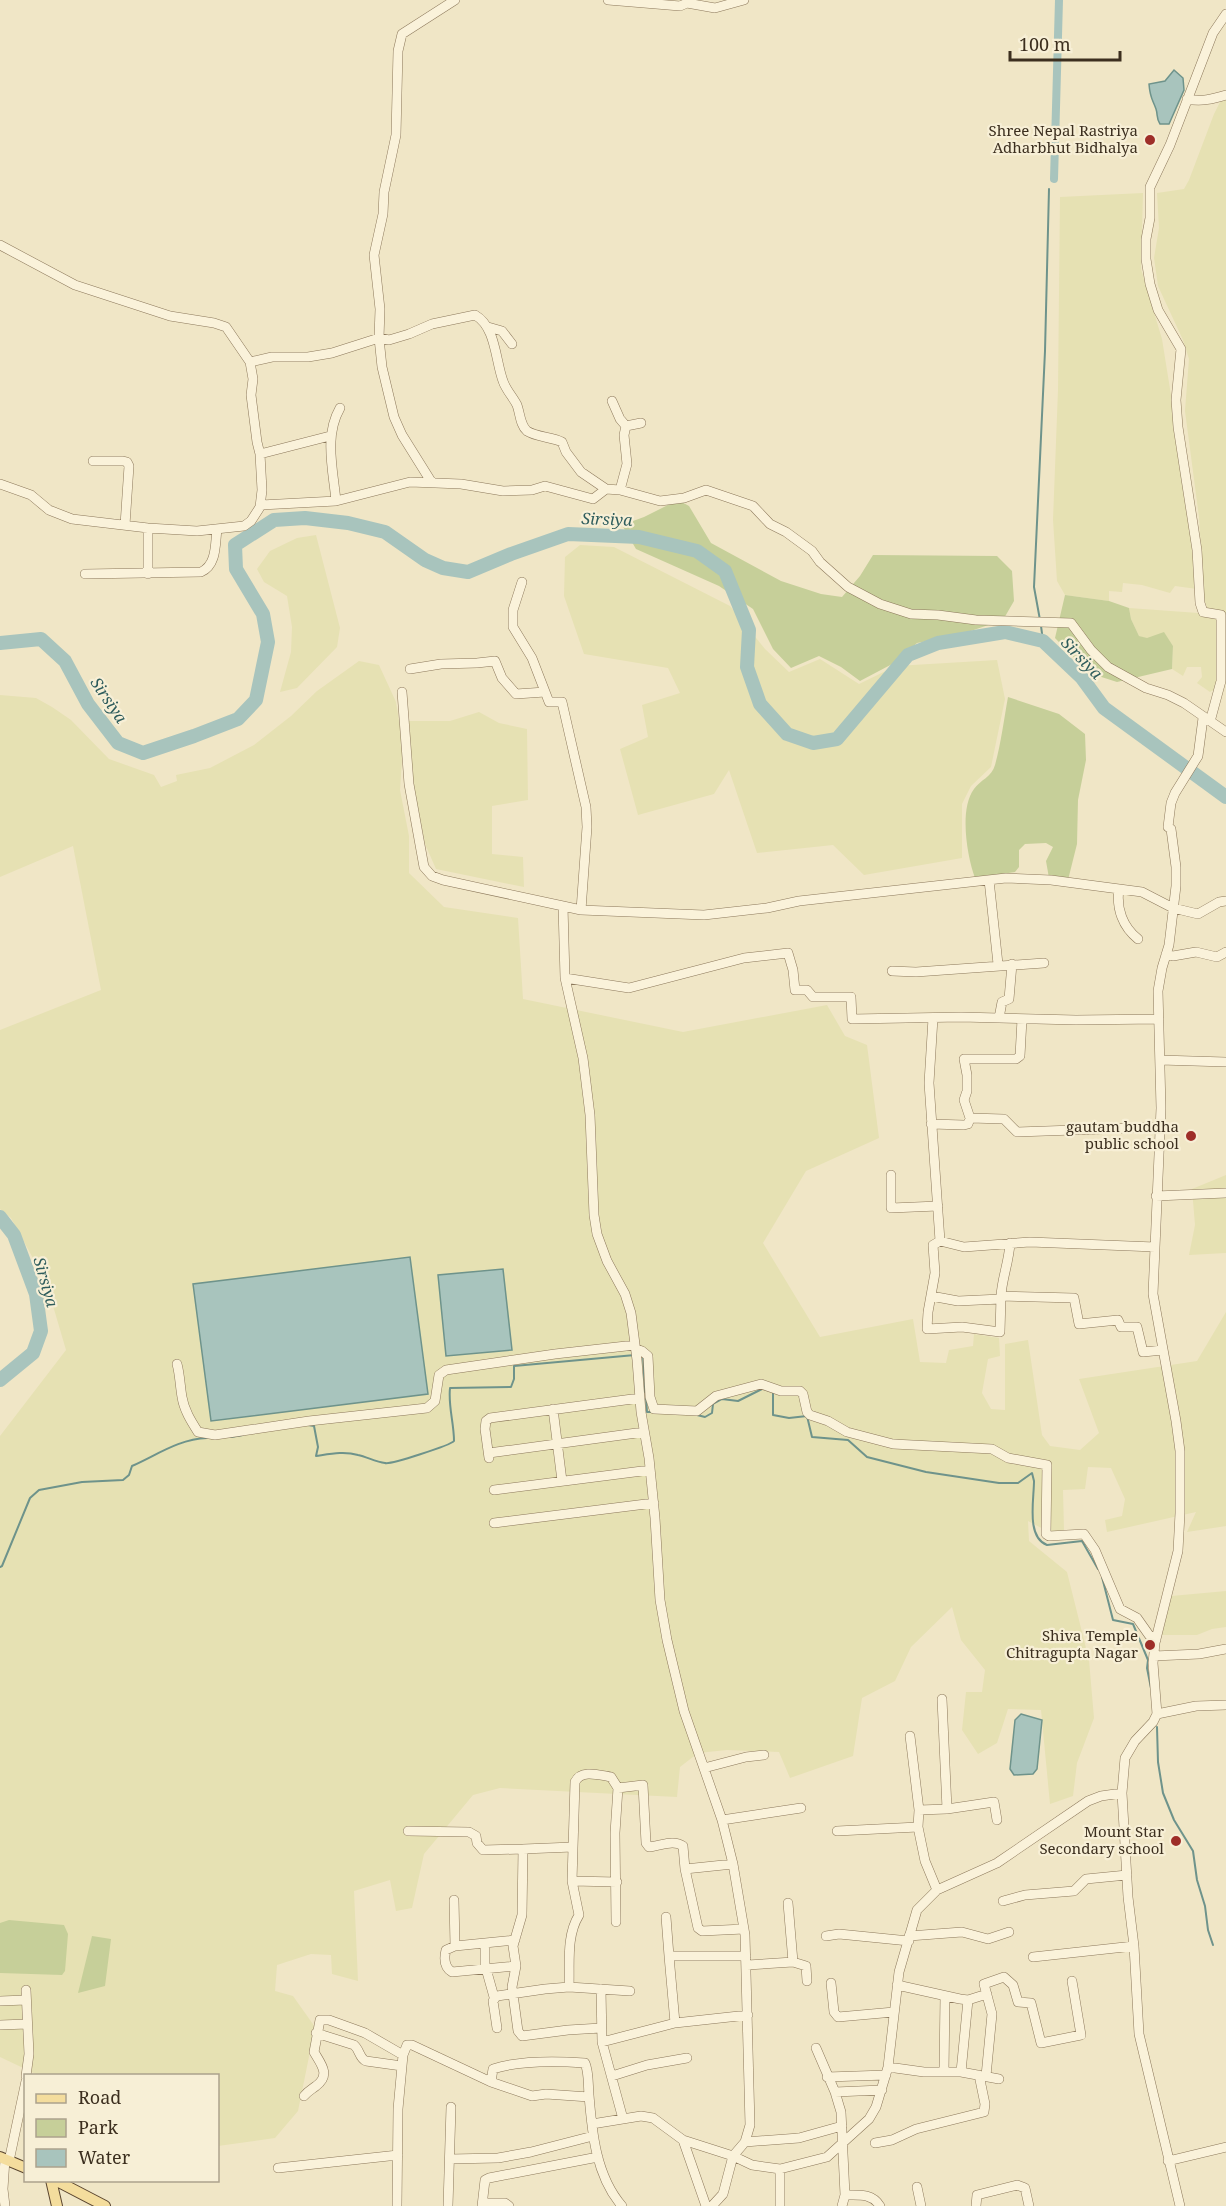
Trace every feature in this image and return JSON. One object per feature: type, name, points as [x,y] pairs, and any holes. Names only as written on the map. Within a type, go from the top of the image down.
[{"type":"main road","points":[[5,2159],[24,2167]]},
{"type":"main road","points":[[53,2182],[57,2206]]},
{"type":"main road","points":[[55,2182],[99,2205]]},
{"type":"street","points":[[432,483],[402,435],[394,417],[384,376],[374,255],[396,135],[398,51],[402,34],[455,0]]},
{"type":"street","points":[[608,0],[680,6],[687,3],[715,8],[744,0]]},
{"type":"street","points":[[1203,718],[1211,718],[1221,681],[1221,615],[1203,612],[1200,603],[1197,550],[1178,427],[1176,400],[1180,349],[1158,310],[1150,284],[1146,239],[1150,218],[1150,187],[1170,145],[1213,33],[1226,14]]},
{"type":"street","points":[[1187,99],[1196,101],[1226,95]]},
{"type":"street","points":[[0,245],[75,285],[170,316],[226,327],[250,362],[253,379],[251,395],[260,454],[261,505],[251,521],[244,526],[197,531],[148,528],[72,519],[49,510],[25,492],[0,484]]},
{"type":"street","points":[[250,362],[272,357],[308,357],[332,353],[380,338],[389,340],[432,324],[475,315],[485,321],[488,327],[504,385],[517,405],[524,428],[530,433],[552,437],[562,442],[566,452],[581,472],[606,489],[620,490],[660,501],[684,498],[706,490],[753,506],[771,524],[812,551],[820,562],[849,587],[880,604],[911,614],[1071,623],[1091,650],[1108,667],[1146,688],[1168,695],[1226,732]]},
{"type":"street","points":[[488,327],[502,331],[512,344]]},
{"type":"street","points":[[612,401],[626,426],[624,435],[627,464],[620,490]]},
{"type":"street","points":[[336,501],[330,436],[334,418],[340,408]]},
{"type":"street","points":[[626,426],[641,423]]},
{"type":"street","points":[[260,454],[330,436]]},
{"type":"street","points":[[93,461],[123,461],[129,466],[125,525]]},
{"type":"street","points":[[261,505],[336,501],[410,483],[461,484],[503,491],[532,490],[545,486],[593,499],[606,489]]},
{"type":"street","points":[[148,528],[148,574]]},
{"type":"street","points":[[85,574],[190,573],[207,569],[212,564],[214,556],[217,529]]},
{"type":"street","points":[[522,582],[513,610],[513,627],[532,658],[549,702],[562,702],[586,807],[587,827],[581,910]]},
{"type":"street","points":[[410,669],[441,663],[495,661],[502,678],[516,694],[545,692]]},
{"type":"street","points":[[402,692],[409,784],[424,867],[432,876],[443,880],[581,910],[704,915],[767,908],[799,901],[1006,878],[1051,880],[1142,892],[1173,908],[1198,914],[1219,902],[1226,902]]},
{"type":"street","points":[[1180,2206],[1139,2034],[1122,1793],[1125,1758],[1157,1714],[1154,1656],[1156,1640],[1178,1551],[1180,1451],[1153,1294],[1160,1127],[1158,991],[1173,908],[1176,867],[1171,829],[1168,827],[1171,803],[1175,792],[1198,756],[1203,718]]},
{"type":"street","points":[[989,880],[998,964]]},
{"type":"street","points":[[1119,889],[1119,902],[1124,924],[1128,931],[1138,939]]},
{"type":"street","points":[[563,906],[566,978],[583,1058],[590,1115],[594,1215],[597,1234],[607,1261],[625,1294],[631,1313],[654,1503],[660,1600],[667,1640],[684,1711],[722,1820],[733,1864],[744,1929],[747,1960],[750,2126],[745,2142],[733,2156],[723,2193],[712,2206]]},
{"type":"street","points":[[1166,954],[1173,956],[1196,952],[1217,957],[1226,952]]},
{"type":"street","points":[[566,978],[629,987],[744,958],[788,953],[795,990],[807,990],[813,997],[819,998],[851,997],[852,1019],[1159,1019]]},
{"type":"street","points":[[892,971],[916,972],[998,964],[1044,963]]},
{"type":"street","points":[[999,1018],[1002,1002],[1009,999],[1012,964]]},
{"type":"street","points":[[933,1018],[929,1083],[940,1241]]},
{"type":"street","points":[[932,1125],[968,1124],[970,1119],[964,1100],[967,1091],[967,1075],[964,1059],[1016,1059],[1020,1056],[1022,1019]]},
{"type":"street","points":[[1160,1060],[1226,1062]]},
{"type":"street","points":[[970,1119],[1004,1119],[1017,1132],[1160,1127]]},
{"type":"street","points":[[891,1175],[891,1208],[938,1206]]},
{"type":"street","points":[[1156,1196],[1226,1193]]},
{"type":"street","points":[[1010,1242],[1009,1258],[1002,1281],[1000,1332],[963,1327],[927,1329],[935,1273],[933,1245],[940,1241],[964,1247],[1010,1242],[1155,1247]]},
{"type":"street","points":[[931,1296],[958,1301],[1001,1297],[1074,1298],[1079,1324],[1118,1320],[1121,1327],[1137,1327],[1143,1352],[1163,1350]]},
{"type":"street","points":[[177,1364],[182,1399],[187,1413],[198,1432],[215,1435],[309,1421],[427,1408],[435,1401],[439,1375],[446,1371],[555,1354],[642,1351],[648,1356],[650,1397],[654,1409],[697,1411],[716,1396],[761,1384],[781,1391],[800,1392],[803,1394],[807,1412],[810,1415],[828,1421],[847,1432],[893,1444],[992,1449],[1008,1458],[1047,1465],[1046,1534],[1049,1536],[1084,1534],[1095,1550],[1120,1609],[1137,1618],[1149,1635],[1156,1640]]},
{"type":"street","points":[[640,1398],[490,1418],[486,1421],[485,1429],[489,1456],[644,1432]]},
{"type":"street","points":[[553,1409],[562,1481]]},
{"type":"street","points":[[494,1490],[650,1470]]},
{"type":"street","points":[[494,1523],[654,1503]]},
{"type":"street","points":[[1154,1656],[1199,1654],[1226,1649]]},
{"type":"street","points":[[942,1699],[947,1809]]},
{"type":"street","points":[[1157,1714],[1196,1706],[1226,1705]]},
{"type":"street","points":[[910,1736],[919,1810],[918,1827],[925,1861],[937,1890]]},
{"type":"street","points":[[704,1768],[746,1757],[764,1755]]},
{"type":"street","points":[[569,1987],[570,1937],[572,1926],[579,1915],[572,1881],[575,1782],[582,1774],[611,1777],[618,1788],[615,1833],[616,1922]]},
{"type":"street","points":[[618,1788],[643,1785],[646,1843],[649,1847],[674,1842],[684,1846],[685,1869],[698,1928],[702,1931],[744,1929]]},
{"type":"street","points":[[592,2124],[641,2116],[653,2118],[683,2140],[733,2156],[752,2165],[780,2169],[827,2157],[869,2119],[876,2107],[887,2071],[897,1985],[917,1910],[937,1890],[997,1863],[1088,1801],[1101,1796],[1122,1793]]},
{"type":"street","points":[[919,1810],[947,1809],[994,1802],[997,1820]]},
{"type":"street","points":[[722,1820],[801,1808]]},
{"type":"street","points":[[837,1831],[918,1827]]},
{"type":"street","points":[[408,1832],[469,1832],[476,1836],[477,1843],[483,1850],[573,1847]]},
{"type":"street","points":[[522,1849],[522,1915],[513,1953],[516,1966],[512,1987],[518,2031],[522,2036],[601,2028]]},
{"type":"street","points":[[685,1869],[733,1864]]},
{"type":"street","points":[[1003,1901],[1025,1895],[1074,1891],[1086,1880],[1127,1875]]},
{"type":"street","points":[[572,1881],[617,1882]]},
{"type":"street","points":[[454,1900],[455,1946]]},
{"type":"street","points":[[788,1903],[793,1962]]},
{"type":"street","points":[[666,1917],[675,2023]]},
{"type":"street","points":[[826,1936],[839,1934],[909,1938],[962,1932],[988,1939],[1009,1932]]},
{"type":"street","points":[[515,1940],[455,1946],[446,1950],[446,1965],[448,1970],[458,1972],[516,1966]]},
{"type":"street","points":[[485,1943],[486,1969],[494,1997],[497,2028]]},
{"type":"street","points":[[1033,1957],[1134,1946]]},
{"type":"street","points":[[669,1956],[793,1962],[806,1966],[807,1980]]},
{"type":"street","points":[[876,2143],[892,2140],[916,2129],[984,2112],[983,2076],[992,2014],[984,1984],[1004,1977],[1013,1984],[1018,2002],[1031,2002],[1041,2043],[1080,2035],[1072,1981]]},
{"type":"street","points":[[831,1983],[835,2016],[894,2012]]},
{"type":"street","points":[[897,1985],[969,2000],[987,1994]]},
{"type":"street","points":[[494,1997],[569,1987],[630,1991]]},
{"type":"street","points":[[601,1989],[602,2042],[623,2119]]},
{"type":"street","points":[[0,2001],[26,1995],[28,2054],[26,2074]]},
{"type":"street","points":[[944,2072],[945,1996]]},
{"type":"street","points":[[961,2072],[969,2000]]},
{"type":"street","points":[[602,2042],[675,2023],[748,2015]]},
{"type":"street","points":[[304,2096],[319,2084],[324,2073],[323,2063],[314,2052],[320,2020],[329,2020],[364,2033],[403,2055]]},
{"type":"street","points":[[0,2025],[27,2024]]},
{"type":"street","points":[[316,2033],[354,2045],[363,2060],[402,2066]]},
{"type":"street","points":[[397,2206],[398,2109],[403,2055],[407,2045],[412,2044],[491,2082],[532,2096],[546,2094],[589,2097]]},
{"type":"street","points":[[816,2048],[835,2092],[843,2126],[845,2195],[842,2206]]},
{"type":"street","points":[[612,2076],[647,2065],[687,2058]]},
{"type":"street","points":[[491,2082],[493,2069],[500,2067],[584,2062],[587,2065],[593,2136],[598,2157],[604,2176],[619,2205]]},
{"type":"street","points":[[827,2077],[887,2071],[961,2072],[999,2079]]},
{"type":"street","points":[[5,2206],[3,2189],[5,2159],[24,2088]]},
{"type":"street","points":[[835,2092],[882,2090]]},
{"type":"street","points":[[448,2206],[451,2107]]},
{"type":"street","points":[[745,2142],[799,2138],[843,2126]]},
{"type":"street","points":[[450,2159],[498,2158],[593,2136]]},
{"type":"street","points":[[683,2140],[706,2206]]},
{"type":"street","points":[[1168,2161],[1226,2147]]},
{"type":"street","points":[[278,2168],[398,2155]]},
{"type":"street","points":[[509,2206],[505,2203],[482,2204],[485,2180],[598,2157]]},
{"type":"street","points":[[780,2169],[780,2206]]},
{"type":"street","points":[[976,2206],[977,2195],[1017,2186],[1025,2188],[1029,2206]]},
{"type":"street","points":[[917,2187],[921,2206]]},
{"type":"street","points":[[845,2195],[865,2195],[875,2198],[880,2206]]},
{"type":"shaded area","points":[[1226,98],[1225,613],[1208,610],[1204,599],[1199,517],[1185,411],[1189,359],[1183,340],[1158,286],[1154,258],[1159,228],[1157,193],[1184,189],[1214,114],[1221,100]]},
{"type":"shaded area","points":[[1143,193],[1141,269],[1162,339],[1187,495],[1197,589],[1175,586],[1170,593],[1142,585],[1123,583],[1122,592],[1109,591],[1109,601],[1065,595],[1057,581],[1053,520],[1058,390],[1060,197]]},
{"type":"shaded area","points":[[316,535],[340,628],[337,647],[297,688],[280,692],[291,652],[292,627],[287,596],[264,582],[257,569],[270,551],[297,538]]},
{"type":"shaded area","points":[[580,545],[614,547],[730,606],[765,649],[789,672],[820,659],[859,684],[896,666],[997,660],[1005,699],[991,767],[971,786],[962,804],[962,858],[864,875],[833,845],[757,853],[729,770],[714,794],[638,815],[620,749],[648,737],[642,705],[680,693],[668,668],[584,654],[564,596],[565,557]]},
{"type":"shaded area","points":[[1129,608],[1226,615],[1226,649],[1220,649],[1217,688],[1210,692],[1197,683],[1202,677],[1201,667],[1187,667],[1183,676],[1172,669],[1173,646],[1164,633],[1147,639],[1139,636],[1131,619]]},
{"type":"shaded area","points":[[359,661],[379,665],[396,702],[403,745],[400,790],[409,836],[409,873],[444,907],[518,918],[523,999],[683,1032],[827,1005],[845,1036],[867,1045],[879,1138],[806,1171],[763,1243],[820,1337],[913,1319],[920,1362],[946,1363],[949,1350],[973,1346],[974,1334],[999,1338],[1000,1356],[988,1359],[982,1393],[991,1409],[1005,1410],[1005,1344],[1028,1340],[1042,1435],[1050,1446],[1080,1450],[1099,1433],[1079,1379],[1197,1361],[1226,1312],[1226,1526],[1187,1532],[1196,1512],[1107,1532],[1105,1520],[1122,1516],[1125,1499],[1111,1468],[1088,1467],[1085,1489],[1063,1490],[1064,1530],[1051,1533],[1028,1521],[1029,1541],[1067,1572],[1089,1660],[1094,1718],[1077,1763],[1073,1796],[1050,1804],[1041,1710],[1008,1709],[997,1743],[978,1754],[962,1730],[966,1692],[982,1692],[985,1670],[961,1640],[952,1607],[911,1647],[895,1681],[862,1698],[853,1756],[790,1778],[779,1752],[727,1750],[698,1753],[680,1767],[677,1797],[500,1788],[473,1795],[424,1854],[412,1908],[396,1911],[390,1880],[354,1891],[358,1981],[332,1974],[331,1955],[311,1954],[277,1965],[275,1991],[293,1996],[315,2027],[298,2111],[275,2138],[219,2146],[219,2074],[36,2074],[0,2057],[0,1436],[66,1350],[46,1282],[11,1218],[0,1209],[0,1030],[101,990],[73,846],[0,877],[0,695],[36,698],[52,707],[71,720],[109,759],[154,775],[161,787],[177,781],[176,775],[210,768],[254,745],[291,716],[317,691]]},
{"type":"shaded area","points":[[479,712],[499,723],[527,729],[528,800],[492,806],[492,854],[523,857],[524,887],[436,869],[425,844],[411,773],[409,721],[450,721]]},
{"type":"shaded area","points":[[1226,1175],[1226,1253],[1189,1255],[1195,1225],[1192,1189]]},
{"type":"shaded area","points":[[1226,1591],[1226,1627],[1197,1635],[1162,1635],[1171,1596]]},
{"type":"green space","points":[[678,500],[689,506],[711,543],[781,581],[821,594],[842,597],[860,576],[873,555],[997,556],[1012,571],[1014,601],[1003,620],[959,635],[917,643],[896,662],[860,681],[841,667],[819,656],[791,668],[773,649],[753,609],[719,586],[636,549],[622,525]]},
{"type":"green space","points":[[1065,595],[1109,601],[1129,608],[1131,619],[1139,636],[1147,638],[1164,632],[1173,646],[1172,669],[1117,682],[1089,673],[1055,638]]},
{"type":"green space","points":[[1008,697],[1059,714],[1085,734],[1086,760],[1078,800],[1077,844],[1068,880],[1049,878],[1046,861],[1053,847],[1046,843],[1025,844],[1019,850],[1019,867],[1015,872],[975,878],[967,845],[967,808],[974,789],[993,769]]},
{"type":"green space","points":[[9,1920],[64,1925],[68,1934],[65,1971],[62,1975],[0,1973],[0,1923]]},
{"type":"green space","points":[[92,1936],[111,1939],[105,1986],[78,1993]]},
{"type":"water","points":[[1174,70],[1183,78],[1184,90],[1169,124],[1160,124],[1149,84],[1165,81]]},
{"type":"water","points":[[410,1257],[428,1394],[211,1421],[193,1284]]},
{"type":"water","points":[[503,1269],[512,1350],[446,1356],[438,1275]]},
{"type":"water","points":[[1021,1714],[1042,1720],[1037,1769],[1033,1774],[1014,1775],[1010,1769],[1015,1720]]},
{"type":"waterway","points":[[1054,179],[1059,0]]},
{"type":"waterway","points":[[1040,620],[1034,587],[1045,351],[1049,189]]},
{"type":"waterway","name":"Sirsiya","points":[[0,643],[41,639],[65,661],[88,704],[118,743],[143,753],[238,719],[256,700],[268,642],[263,614],[236,569],[235,545],[274,520],[305,518],[348,523],[385,532],[425,560],[443,568],[468,572],[568,534],[639,537],[697,551],[725,571],[749,630],[747,667],[760,704],[787,734],[813,743],[837,739],[908,655],[938,643],[1005,632],[1043,641],[1082,678],[1104,708],[1226,797]]},
{"type":"waterway","points":[[1041,626],[1043,641]]},
{"type":"waterway","name":"Sirsiya","points":[[0,1217],[14,1235],[36,1294],[41,1331],[33,1353],[0,1380]]},
{"type":"waterway","points":[[308,1425],[314,1426],[318,1447],[316,1456],[348,1453],[389,1463],[454,1441],[450,1388],[511,1387],[514,1379],[514,1366],[635,1355]]},
{"type":"waterway","points":[[643,1355],[645,1392]]},
{"type":"waterway","points":[[697,1415],[705,1417],[712,1413],[713,1404],[722,1399],[738,1401],[762,1389]]},
{"type":"waterway","points":[[773,1392],[773,1415],[789,1418],[807,1416],[812,1437],[848,1440],[867,1457],[926,1472],[999,1483],[1018,1483],[1032,1473],[1034,1526],[1040,1541],[1047,1545],[1082,1541],[1098,1569]]},
{"type":"waterway","points":[[646,1397],[647,1412],[653,1412]]},
{"type":"waterway","points":[[231,1437],[243,1435]]},
{"type":"waterway","points":[[0,1567],[30,1498],[39,1490],[82,1482],[123,1480],[129,1475],[132,1466],[178,1444],[207,1438]]},
{"type":"waterway","points":[[1102,1577],[1113,1620],[1133,1624],[1148,1660],[1147,1668],[1151,1688]]},
{"type":"waterway","points":[[1157,1727],[1158,1762],[1163,1793],[1174,1820],[1193,1851],[1197,1880],[1213,1945]]},
{"type":"place","name":"Shree Nepal Rastriya Adharbhut Bidhalya","points":[[1150,140]]},
{"type":"place","name":"gautam buddha public school","points":[[1191,1136]]},
{"type":"place","name":"Shiva Temple Chitragupta Nagar","points":[[1150,1645]]},
{"type":"place","name":"Mount Star Secondary school","points":[[1176,1841]]}]
